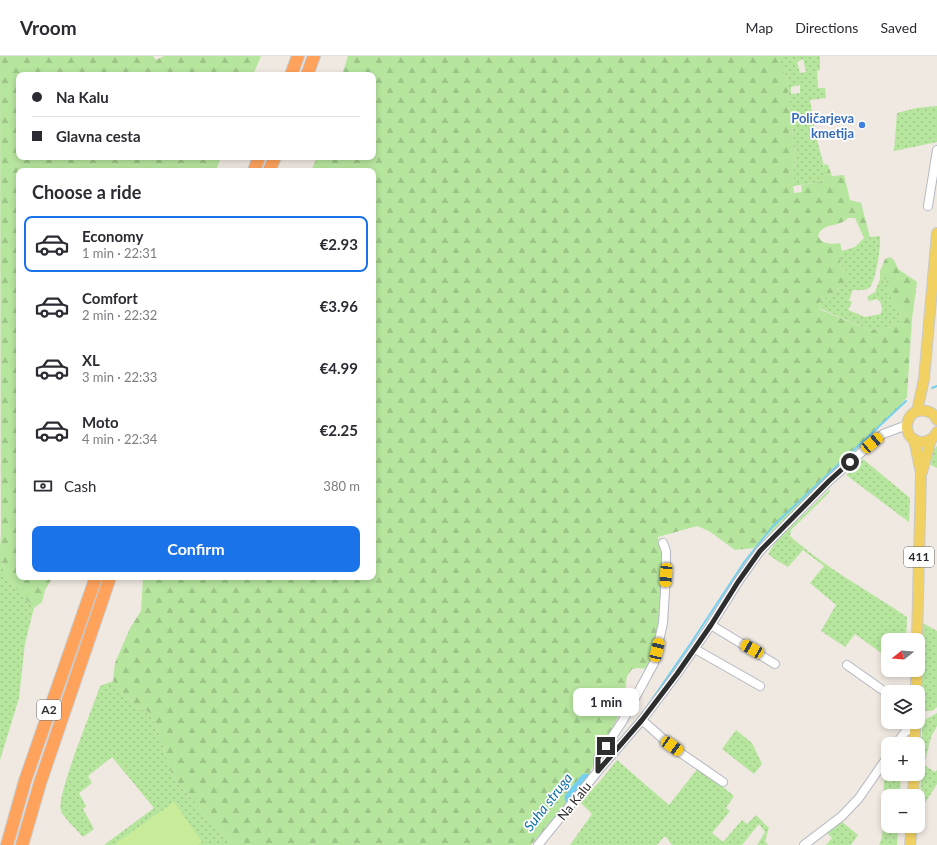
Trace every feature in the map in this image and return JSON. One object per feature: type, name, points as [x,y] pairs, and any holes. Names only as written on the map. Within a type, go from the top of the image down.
[{"type":"highway","points":[[292,72],[298,56]]},
{"type":"highway","points":[[308,72],[314,56]]},
{"type":"highway","name":"A2","points":[[7,845],[25,781],[95,580]]},
{"type":"highway","name":"A2","points":[[22,845],[40,783],[109,580]]},
{"type":"main road","points":[[917,411],[924,379],[937,233]]},
{"type":"main road","points":[[924,379],[935,417]]},
{"type":"main road","points":[[906,425],[910,416],[917,411],[922,410],[935,417]]},
{"type":"main road","name":"411","points":[[906,425],[908,433],[914,439],[922,442],[935,436]]},
{"type":"main road","name":"411","points":[[921,473],[935,436]]},
{"type":"main road","name":"411","points":[[914,439],[921,473],[917,633]]},
{"type":"main road","points":[[910,845],[911,833]]},
{"type":"street","points":[[928,206],[937,150]]},
{"type":"street","name":"Na Kalu","points":[[538,845],[598,771],[642,720],[677,674],[760,551],[829,481],[872,443],[883,434],[906,425]]},
{"type":"street","points":[[598,771],[598,758],[622,722],[654,663],[663,624],[666,575],[666,551],[663,543]]},
{"type":"street","points":[[711,625],[775,664]]},
{"type":"street","points":[[695,649],[760,686]]},
{"type":"street","points":[[847,665],[881,689]]},
{"type":"street","points":[[642,720],[672,746],[723,782]]},
{"type":"street","points":[[902,737],[908,729]]},
{"type":"street","points":[[804,845],[842,816],[859,798],[881,766]]},
{"type":"green space","points":[[0,56],[153,56],[156,60],[164,56],[261,56],[254,72],[16,72],[16,160],[220,160],[217,168],[16,168],[16,580],[51,580],[45,590],[42,602],[34,608],[9,581],[3,569],[1,546]]},
{"type":"green space","points":[[348,56],[780,56],[780,66],[787,78],[795,155],[794,193],[802,192],[801,185],[821,182],[824,179],[824,164],[828,165],[832,176],[844,175],[850,200],[861,203],[870,237],[867,239],[864,238],[855,218],[848,218],[840,223],[823,229],[820,232],[818,236],[822,241],[830,244],[840,243],[842,251],[840,264],[846,271],[847,279],[842,286],[820,302],[819,306],[821,310],[870,330],[890,327],[899,322],[901,310],[893,303],[886,279],[880,279],[880,271],[885,259],[890,257],[894,260],[898,269],[917,282],[912,319],[907,397],[899,407],[826,480],[754,548],[735,550],[709,531],[697,526],[658,537],[662,558],[665,591],[649,669],[632,669],[627,676],[623,707],[586,780],[531,845],[233,845],[206,818],[195,802],[176,781],[171,772],[157,727],[149,712],[137,708],[113,681],[115,663],[130,628],[141,611],[143,580],[376,580],[376,168],[312,168],[316,160],[376,160],[376,72],[343,72]]},
{"type":"green space","points":[[780,56],[820,56],[820,70],[817,71],[818,88],[825,88],[826,98],[810,100],[824,169],[824,179],[821,182],[793,186],[795,155],[787,78],[780,66]],"holes":[[[803,59],[806,72],[800,73],[797,62]],[[800,85],[800,93],[791,94],[791,87]]]},
{"type":"green space","points":[[937,106],[937,142],[894,151],[897,113],[916,108]]},
{"type":"green space","points":[[880,236],[878,264],[872,284],[866,290],[853,290],[849,300],[852,302],[848,310],[865,317],[881,314],[882,305],[880,302],[877,299],[869,301],[867,297],[875,292],[880,279],[886,279],[893,302],[901,310],[899,322],[890,327],[870,330],[821,309],[819,306],[820,302],[842,286],[846,271],[840,264],[842,251],[855,247],[864,238],[867,239],[870,237]]},
{"type":"green space","points":[[937,446],[937,468],[929,464],[931,452]]},
{"type":"green space","points":[[863,459],[910,498],[909,522],[846,475]]},
{"type":"green space","points":[[830,489],[829,493],[791,530],[790,536],[817,558],[907,617],[906,633],[881,633],[881,653],[855,634],[845,647],[821,631],[836,605],[810,583],[824,566],[803,550],[788,567],[768,554],[777,540]]},
{"type":"green space","points":[[0,535],[3,569],[9,581],[34,608],[25,643],[19,698],[0,760]]},
{"type":"green space","points":[[923,623],[937,631],[937,707],[932,711],[925,710],[925,685],[922,685],[922,677],[925,677],[925,633],[923,633]]},
{"type":"green space","points":[[113,681],[137,708],[149,712],[157,727],[171,772],[176,781],[195,802],[206,818],[233,845],[104,845],[154,808],[112,757],[88,776],[92,783],[79,793],[86,806],[83,809],[94,829],[83,837],[65,817],[61,811],[61,802],[76,751],[100,686]]},
{"type":"green space","points":[[937,713],[937,726],[931,737],[925,761],[925,737],[922,737],[922,729],[925,729],[925,720]]},
{"type":"green space","points":[[736,730],[752,743],[762,764],[754,774],[722,749]]},
{"type":"green space","points":[[617,760],[669,805],[699,767],[734,796],[726,808],[730,811],[712,833],[723,842],[742,820],[747,824],[756,815],[769,828],[765,841],[768,845],[757,845],[765,832],[759,824],[742,845],[672,845],[666,837],[664,837],[657,845],[570,845],[592,814],[580,802],[601,780]]},
{"type":"green space","points":[[925,766],[935,772],[937,770],[937,784],[925,803],[925,789],[921,789],[921,781],[925,781]]},
{"type":"green space","points":[[884,781],[901,781],[900,789],[884,789]]},
{"type":"green space","points":[[174,802],[202,842],[198,845],[117,845],[116,843]]},
{"type":"green space","points":[[841,821],[858,835],[851,845],[826,845],[832,838],[826,832]]},
{"type":"green space","points":[[882,833],[898,833],[897,845],[879,845]]},
{"type":"waterway","points":[[932,388],[937,386]]},
{"type":"waterway","points":[[642,714],[745,561],[773,526],[906,401]]},
{"type":"waterway","name":"Suha struga","points":[[571,798],[586,780]]},
{"type":"place","name":"Poličarjeva kmetija","points":[[862,125]]},
{"type":"route","points":[[606,746],[598,758],[598,771],[642,720],[677,674],[760,551],[829,481],[850,462]]}]
